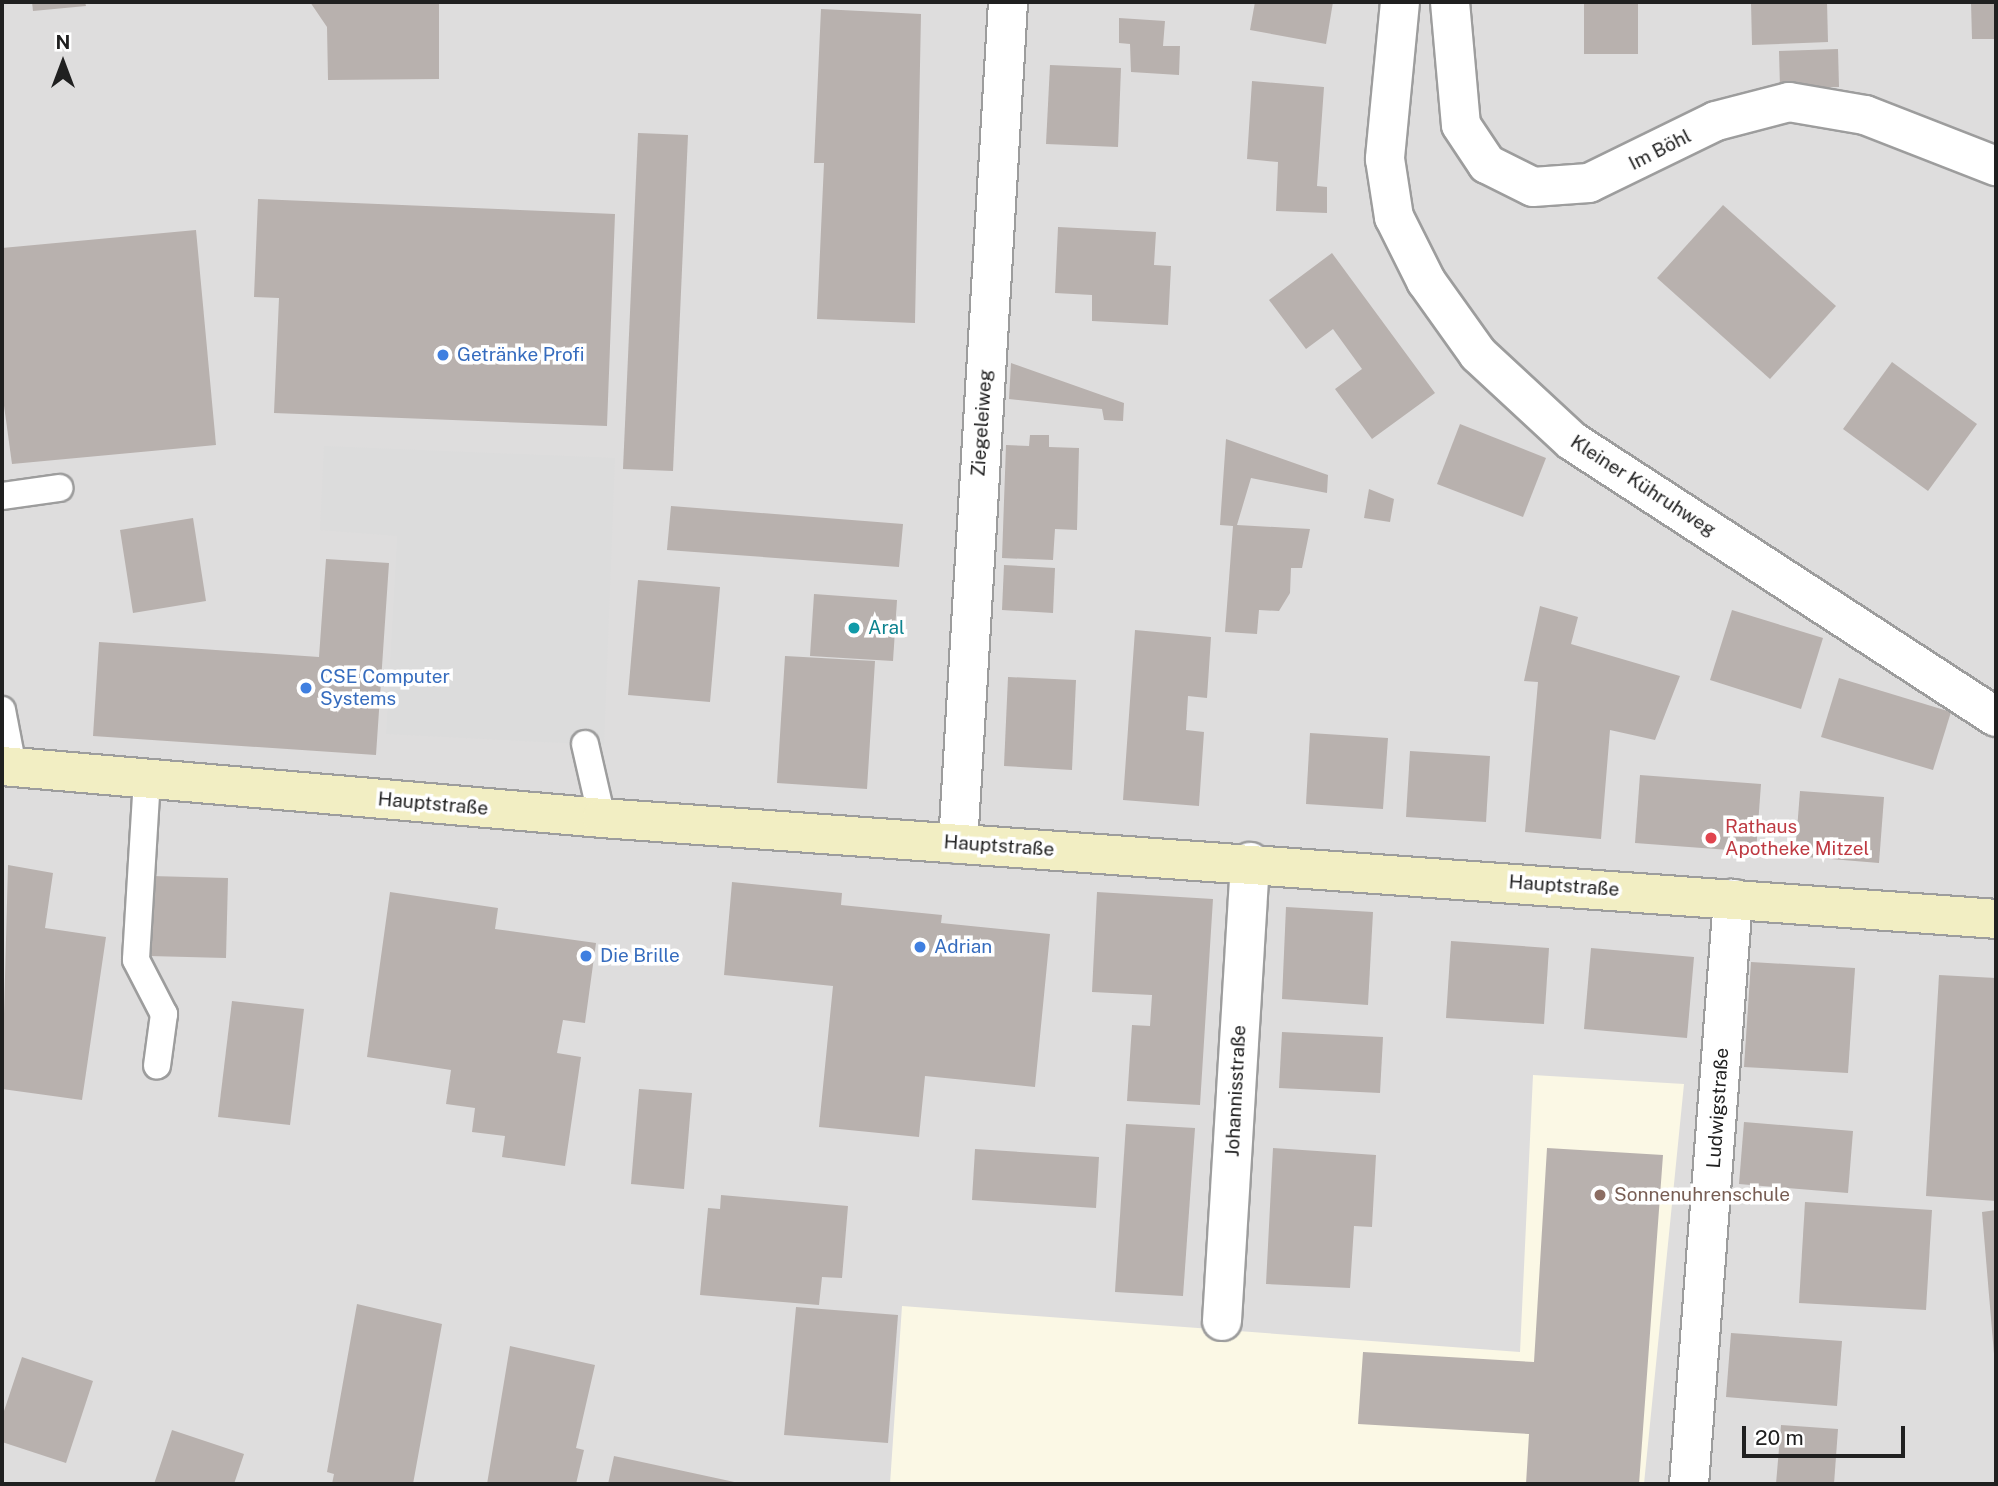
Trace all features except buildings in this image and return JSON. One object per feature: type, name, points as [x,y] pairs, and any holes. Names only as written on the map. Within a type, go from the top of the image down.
[{"type":"main road","name":"Hauptstraße","points":[[7,766],[603,818],[1250,862],[1996,919]]},
{"type":"street","name":"Ziegeleiweg","points":[[958,844],[1008,2]]},
{"type":"street","name":"Kleiner Kühruhweg","points":[[1401,2],[1385,159],[1394,217],[1426,281],[1478,354],[1572,441],[1996,717]]},
{"type":"street","name":"Im Böhl","points":[[1450,2],[1461,125],[1487,164],[1533,187],[1589,183],[1716,121],[1790,103],[1865,115],[1996,166]]},
{"type":"street","name":"Johannisstraße","points":[[1222,1321],[1250,862]]},
{"type":"street","name":"Ludwigstraße","points":[[1689,1484],[1733,899]]},
{"type":"lane","points":[[2,496],[59,488]]},
{"type":"lane","points":[[2,710],[7,766]]},
{"type":"lane","points":[[585,744],[603,818]]},
{"type":"lane","points":[[147,779],[136,960],[164,1014],[158,1066]]},
{"type":"shaded area","points":[[2,2],[1996,2],[1996,1484],[2,1484]]},
{"type":"shaded area","points":[[324,446],[615,458],[604,745],[386,734],[397,536],[320,530]]},
{"type":"shaded area","name":"Sonnenuhrenschule","points":[[1533,1075],[1684,1084],[1644,1484],[890,1484],[902,1306],[1520,1352]]},
{"type":"place","name":"Getränke Profi","points":[[443,355]]},
{"type":"place","name":"Aral","points":[[854,628]]},
{"type":"place","name":"CSE Computer Systems","points":[[306,688]]},
{"type":"place","name":"Rathaus Apotheke Mitzel","points":[[1711,838]]},
{"type":"place","name":"Adrian","points":[[920,947]]},
{"type":"place","name":"Die Brille","points":[[586,956]]},
{"type":"place","name":"Sonnenuhrenschule","points":[[1600,1195]]}]
